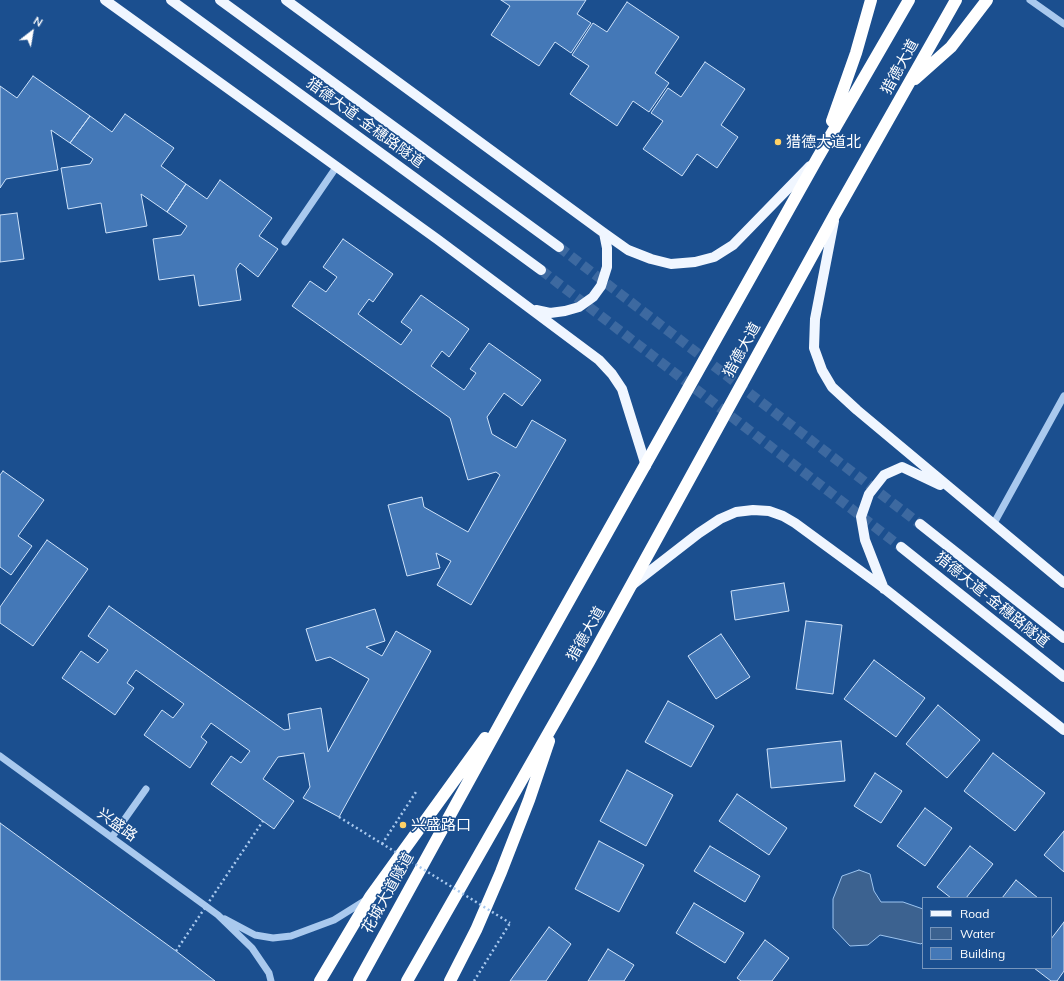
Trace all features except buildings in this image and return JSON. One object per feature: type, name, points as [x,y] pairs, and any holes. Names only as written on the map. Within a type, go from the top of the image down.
[{"type":"highway","points":[[817,159],[844,92],[871,0]]},
{"type":"highway","name":"猎德大道","points":[[516,695],[646,466],[817,159],[909,0]]},
{"type":"highway","name":"猎德大道","points":[[557,715],[632,585],[835,214],[956,0]]},
{"type":"highway","points":[[908,85],[951,47],[987,0]]},
{"type":"highway","points":[[320,981],[370,897],[516,695]]},
{"type":"highway","name":"花城大道隧道","points":[[359,981],[516,695]]},
{"type":"highway","points":[[407,981],[557,715]]},
{"type":"highway","points":[[450,981],[476,930],[501,872],[529,800],[557,715]]},
{"type":"main road","points":[[105,0],[337,166],[599,360],[612,374],[622,389],[646,466]]},
{"type":"main road","name":"猎德大道-金穗路隧道","points":[[172,0],[541,270]]},
{"type":"main road","name":"猎德大道-金穗路隧道","points":[[220,0],[559,247]]},
{"type":"main road","points":[[286,0],[628,250],[652,259],[665,262],[695,262],[714,257],[733,245],[817,159]]},
{"type":"main road","points":[[835,214],[815,320],[814,348],[822,370],[832,387],[857,410],[1064,584]]},
{"type":"main road","points":[[532,309],[550,313],[565,311],[579,307],[593,297],[601,286],[607,267],[607,248],[604,233]]},
{"type":"main road","points":[[884,589],[866,540],[861,517],[869,494],[884,475],[902,467],[953,491]]},
{"type":"main road","points":[[632,585],[699,533],[720,519],[736,512],[753,510],[768,511],[783,516],[796,523],[884,589],[1064,730]]},
{"type":"main road","name":"猎德大道-金穗路隧道","points":[[920,524],[1064,638]]},
{"type":"main road","name":"猎德大道-金穗路隧道","points":[[901,547],[1064,677]]},
{"type":"street","points":[[1030,0],[1064,24]]},
{"type":"street","points":[[285,242],[337,166]]},
{"type":"street","points":[[993,525],[1064,396]]},
{"type":"street","name":"兴盛路","points":[[0,756],[218,915]]},
{"type":"street","points":[[112,838],[146,789]]},
{"type":"street","points":[[218,915],[255,935],[274,938],[286,937],[334,920],[370,897]]},
{"type":"street","points":[[218,915],[252,948],[269,972],[271,981]]},
{"type":"path","points":[[382,844],[416,792]]},
{"type":"path","points":[[339,817],[510,923],[474,981]]},
{"type":"path","points":[[176,951],[263,821]]},
{"type":"water","points":[[859,870],[870,874],[874,891],[881,902],[903,902],[922,909],[922,943],[880,935],[868,945],[850,946],[833,928],[833,899],[842,876]]},
{"type":"tunnel","points":[[559,247],[920,524]]},
{"type":"tunnel","points":[[541,270],[901,547]]},
{"type":"place","name":"猎德大道北","points":[[778,142]]},
{"type":"place","name":"兴盛路口","points":[[403,825]]}]
